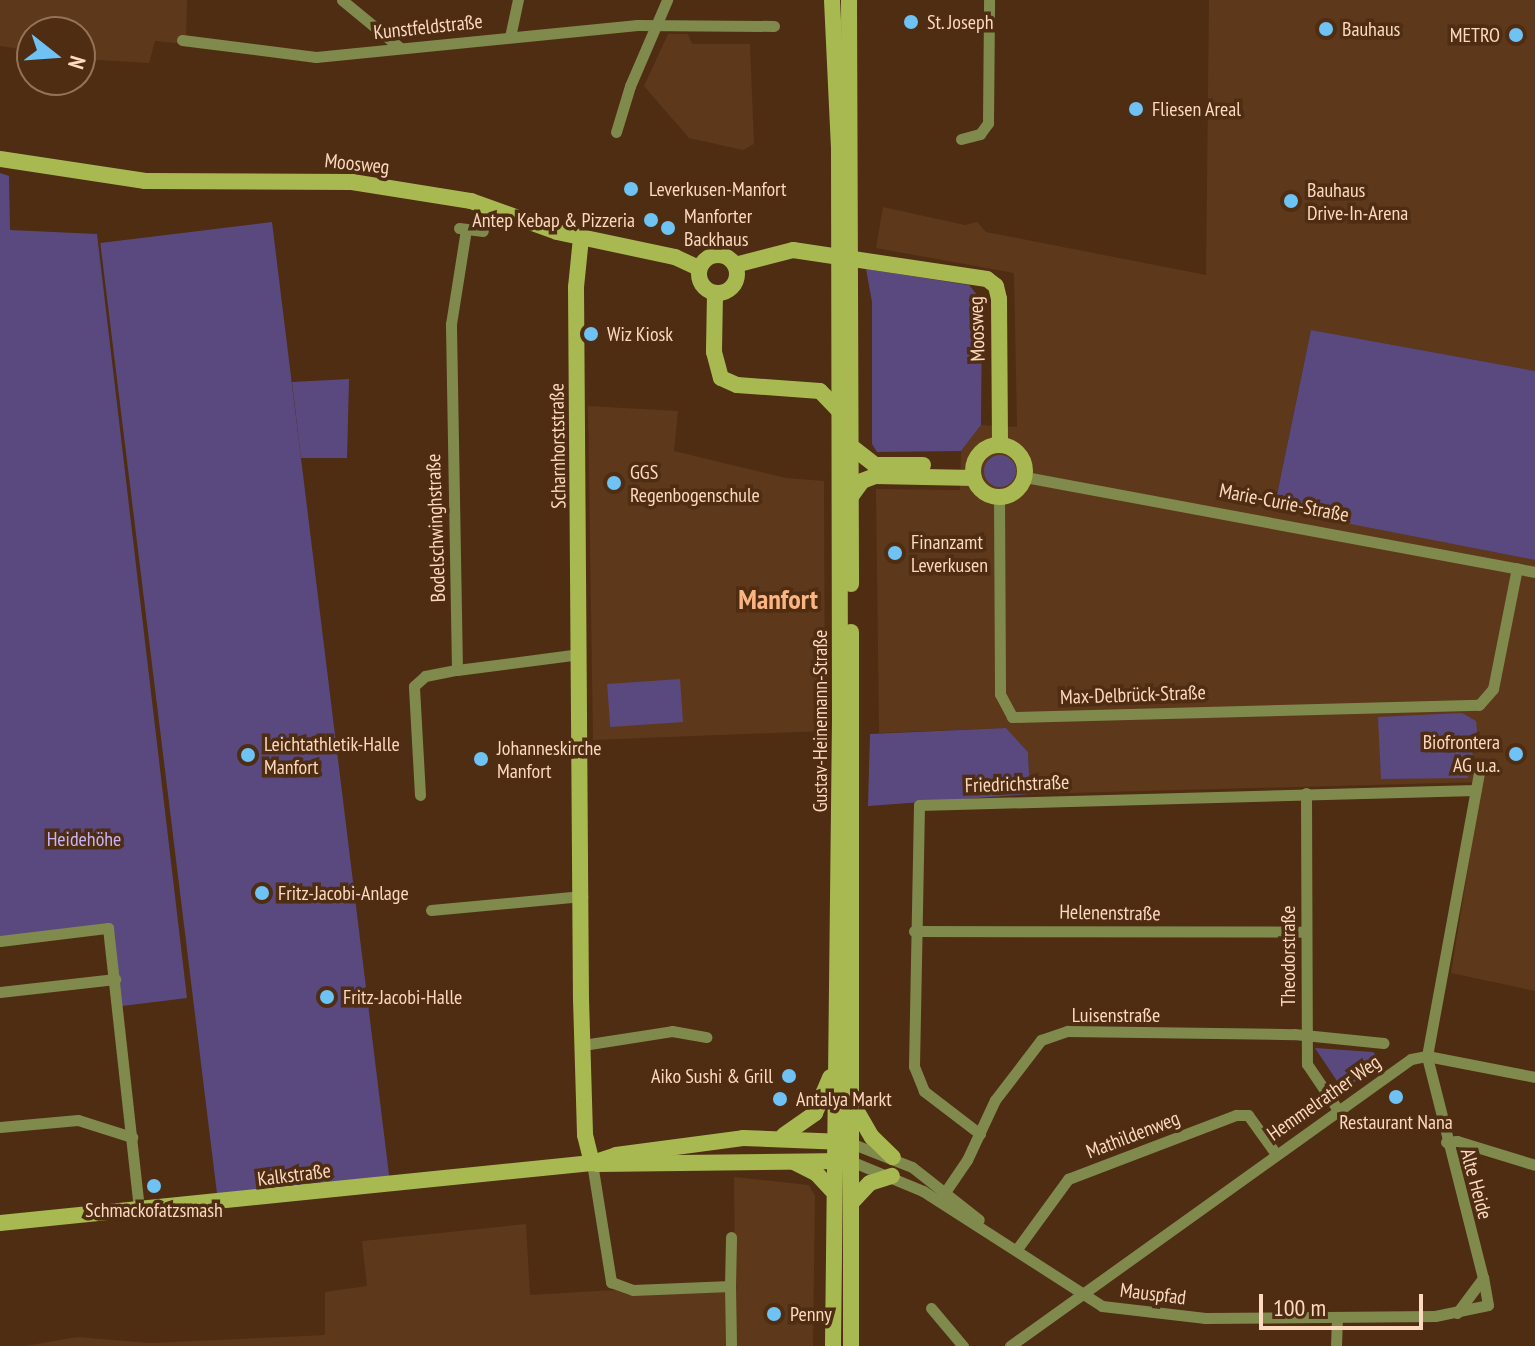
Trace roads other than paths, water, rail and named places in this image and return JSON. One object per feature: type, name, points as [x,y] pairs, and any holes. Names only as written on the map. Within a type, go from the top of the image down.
[{"type":"street","points":[[342,0],[399,47]]},
{"type":"street","points":[[510,37],[518,0]]},
{"type":"street","points":[[616,132],[655,24],[667,0]]},
{"type":"street","name":"Gustav-Heinemann-Straße","points":[[832,0],[839,369],[833,1346]]},
{"type":"street","name":"Gustav-Heinemann-Straße","points":[[849,0],[851,1346]]},
{"type":"street","points":[[961,139],[980,134],[988,123],[989,0]]},
{"type":"street","name":"Kunstfeldstraße","points":[[182,40],[316,57],[655,24],[774,26]]},
{"type":"street","name":"Moosweg","points":[[0,159],[145,181],[352,182],[471,201],[581,238],[699,268]]},
{"type":"street","name":"Bodelschwinghstraße","points":[[457,670],[451,324],[462,228],[483,231]]},
{"type":"street","name":"Scharnhorststraße","points":[[581,238],[576,287],[583,1045],[585,1135],[592,1163]]},
{"type":"street","name":"Moosweg","points":[[735,265],[793,250],[872,258],[973,275],[996,286],[1000,445]]},
{"type":"street","points":[[716,254],[735,265],[734,285],[715,293],[701,284],[699,268],[716,254]]},
{"type":"street","points":[[715,293],[714,352],[721,378],[737,385],[820,391],[839,411]]},
{"type":"street","points":[[820,391],[839,369]]},
{"type":"street","points":[[1000,445],[1020,455],[1025,477],[1013,494],[999,497],[986,494],[974,471],[984,450],[1000,445]]},
{"type":"street","points":[[852,447],[875,465],[974,471]]},
{"type":"street","points":[[852,495],[862,481],[875,476],[974,471]]},
{"type":"street","name":"Marie-Curie-Straße","points":[[1025,477],[1535,572]]},
{"type":"street","name":"Max-Delbrück-Straße","points":[[999,497],[1000,694],[1012,717],[1479,705],[1493,689],[1517,568]]},
{"type":"street","points":[[420,795],[414,686],[425,676],[580,654]]},
{"type":"street","points":[[1479,772],[1427,1056],[1535,1077]]},
{"type":"street","name":"Friedrichstraße","points":[[980,1134],[933,1099],[917,1079],[914,931],[919,805],[1476,790]]},
{"type":"street","name":"Theodorstraße","points":[[1306,793],[1307,1064],[1338,1110]]},
{"type":"street","points":[[431,910],[582,896]]},
{"type":"street","points":[[0,941],[108,928],[139,1210]]},
{"type":"street","name":"Helenenstraße","points":[[914,931],[1306,932]]},
{"type":"street","points":[[0,992],[115,979]]},
{"type":"street","points":[[583,1045],[672,1031],[706,1037]]},
{"type":"street","name":"Luisenstraße","points":[[942,1196],[980,1134],[995,1100],[1024,1057],[1041,1040],[1067,1031],[1384,1043]]},
{"type":"street","name":"Hemmelrather Weg","points":[[1010,1346],[1411,1059],[1427,1056]]},
{"type":"street","name":"Alte Heide","points":[[1427,1056],[1446,1142],[1483,1278]]},
{"type":"street","points":[[783,1136],[815,1113],[833,1070]]},
{"type":"street","points":[[853,1103],[869,1133],[893,1157]]},
{"type":"street","name":"Mathildenweg","points":[[1017,1249],[1068,1179],[1236,1115],[1248,1115],[1276,1154]]},
{"type":"street","points":[[0,1127],[78,1120],[132,1137]]},
{"type":"street","name":"Kalkstraße","points":[[0,1223],[592,1163],[684,1145],[783,1136],[853,1144]]},
{"type":"street","points":[[1446,1142],[1457,1141],[1535,1165]]},
{"type":"street","name":"Mauspfad","points":[[853,1144],[893,1157],[1080,1295],[1102,1306],[1205,1318],[1337,1319],[1457,1314],[1488,1305],[1483,1278]]},
{"type":"street","name":"Kalkstraße","points":[[592,1163],[626,1167],[834,1159],[853,1162]]},
{"type":"street","points":[[789,1160],[816,1173],[834,1192]]},
{"type":"street","name":"Mauspfad","points":[[853,1162],[942,1196]]},
{"type":"street","points":[[592,1163],[611,1282],[633,1290],[730,1286]]},
{"type":"street","points":[[852,1202],[870,1183],[892,1176]]},
{"type":"street","points":[[731,1237],[731,1346]]},
{"type":"street","points":[[1457,1314],[1483,1278]]},
{"type":"street","points":[[931,1308],[963,1346]]},
{"type":"street","points":[[1336,1346],[1337,1319]]},
{"type":"place","name":"St. Joseph","points":[[911,22]]},
{"type":"place","name":"Bauhaus","points":[[1326,29]]},
{"type":"place","name":"METRO","points":[[1516,35]]},
{"type":"place","name":"Fliesen Areal","points":[[1136,109]]},
{"type":"place","name":"Leverkusen-Manfort","points":[[631,189]]},
{"type":"place","name":"Bauhaus Drive-In-Arena","points":[[1291,201]]},
{"type":"place","name":"Antep Kebap & Pizzeria","points":[[651,220]]},
{"type":"place","name":"Manforter Backhaus","points":[[668,228]]},
{"type":"place","name":"Wiz Kiosk","points":[[591,334]]},
{"type":"place","name":"GGS Regenbogenschule","points":[[614,483]]},
{"type":"place","name":"Finanzamt Leverkusen","points":[[895,553]]},
{"type":"place","name":"Biofrontera AG u.a.","points":[[1516,754]]},
{"type":"place","name":"Leichtathletik-Halle Manfort","points":[[248,755]]},
{"type":"place","name":"Johanneskirche Manfort","points":[[481,759]]},
{"type":"place","name":"Fritz-Jacobi-Anlage","points":[[262,893]]},
{"type":"place","name":"Fritz-Jacobi-Halle","points":[[327,997]]},
{"type":"place","name":"Aiko Sushi & Grill","points":[[789,1076]]},
{"type":"place","name":"Restaurant Nana","points":[[1396,1097]]},
{"type":"place","name":"Antalya Markt","points":[[780,1099]]},
{"type":"place","name":"Schmackofatzsmash","points":[[154,1186]]},
{"type":"place","name":"Penny","points":[[774,1314]]},
{"type":"district","name":"Manfort","points":[[778,599]]},
{"type":"park label","name":"Heidehöhe","points":[[84,839]]}]
